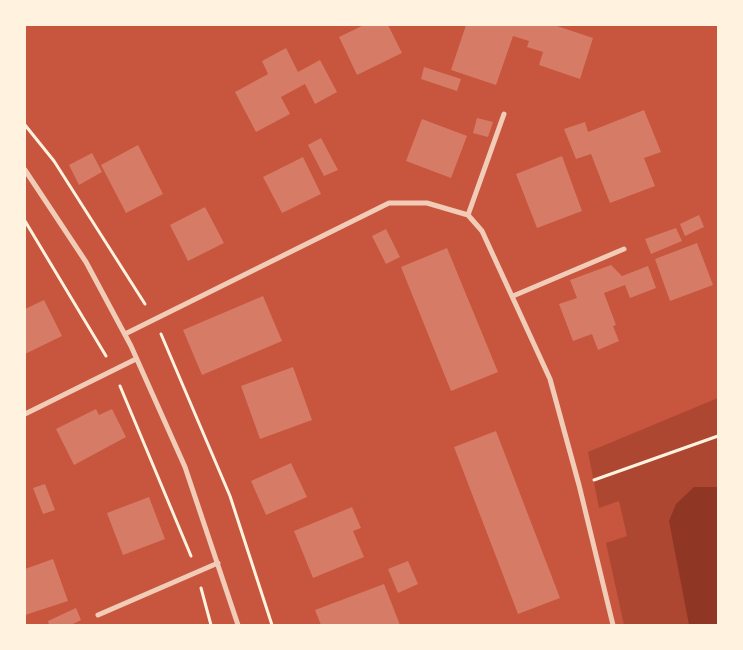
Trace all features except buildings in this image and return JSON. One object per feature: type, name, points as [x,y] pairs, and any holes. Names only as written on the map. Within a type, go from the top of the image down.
[{"type":"street","points":[[468,215],[504,114]]},
{"type":"street","points":[[25,170],[86,262],[125,334],[185,467],[238,625]]},
{"type":"street","points":[[125,334],[389,204],[427,202],[468,215],[482,231],[550,379],[580,485],[613,625]]},
{"type":"street","points":[[513,296],[624,249]]},
{"type":"street","points":[[25,414],[112,369],[136,359]]},
{"type":"street","points":[[98,615],[218,563]]},
{"type":"path","points":[[25,125],[54,161],[155,320],[230,496],[272,625]]},
{"type":"path","points":[[25,221],[100,343],[112,369],[197,572],[211,625]]},
{"type":"path","points":[[580,485],[718,436]]},
{"type":"shaded area","points":[[718,398],[718,625],[624,625],[606,543],[627,536],[619,501],[599,508],[588,452]]},
{"type":"shaded area","points":[[694,487],[718,487],[718,625],[689,625],[669,521],[676,504]]}]
